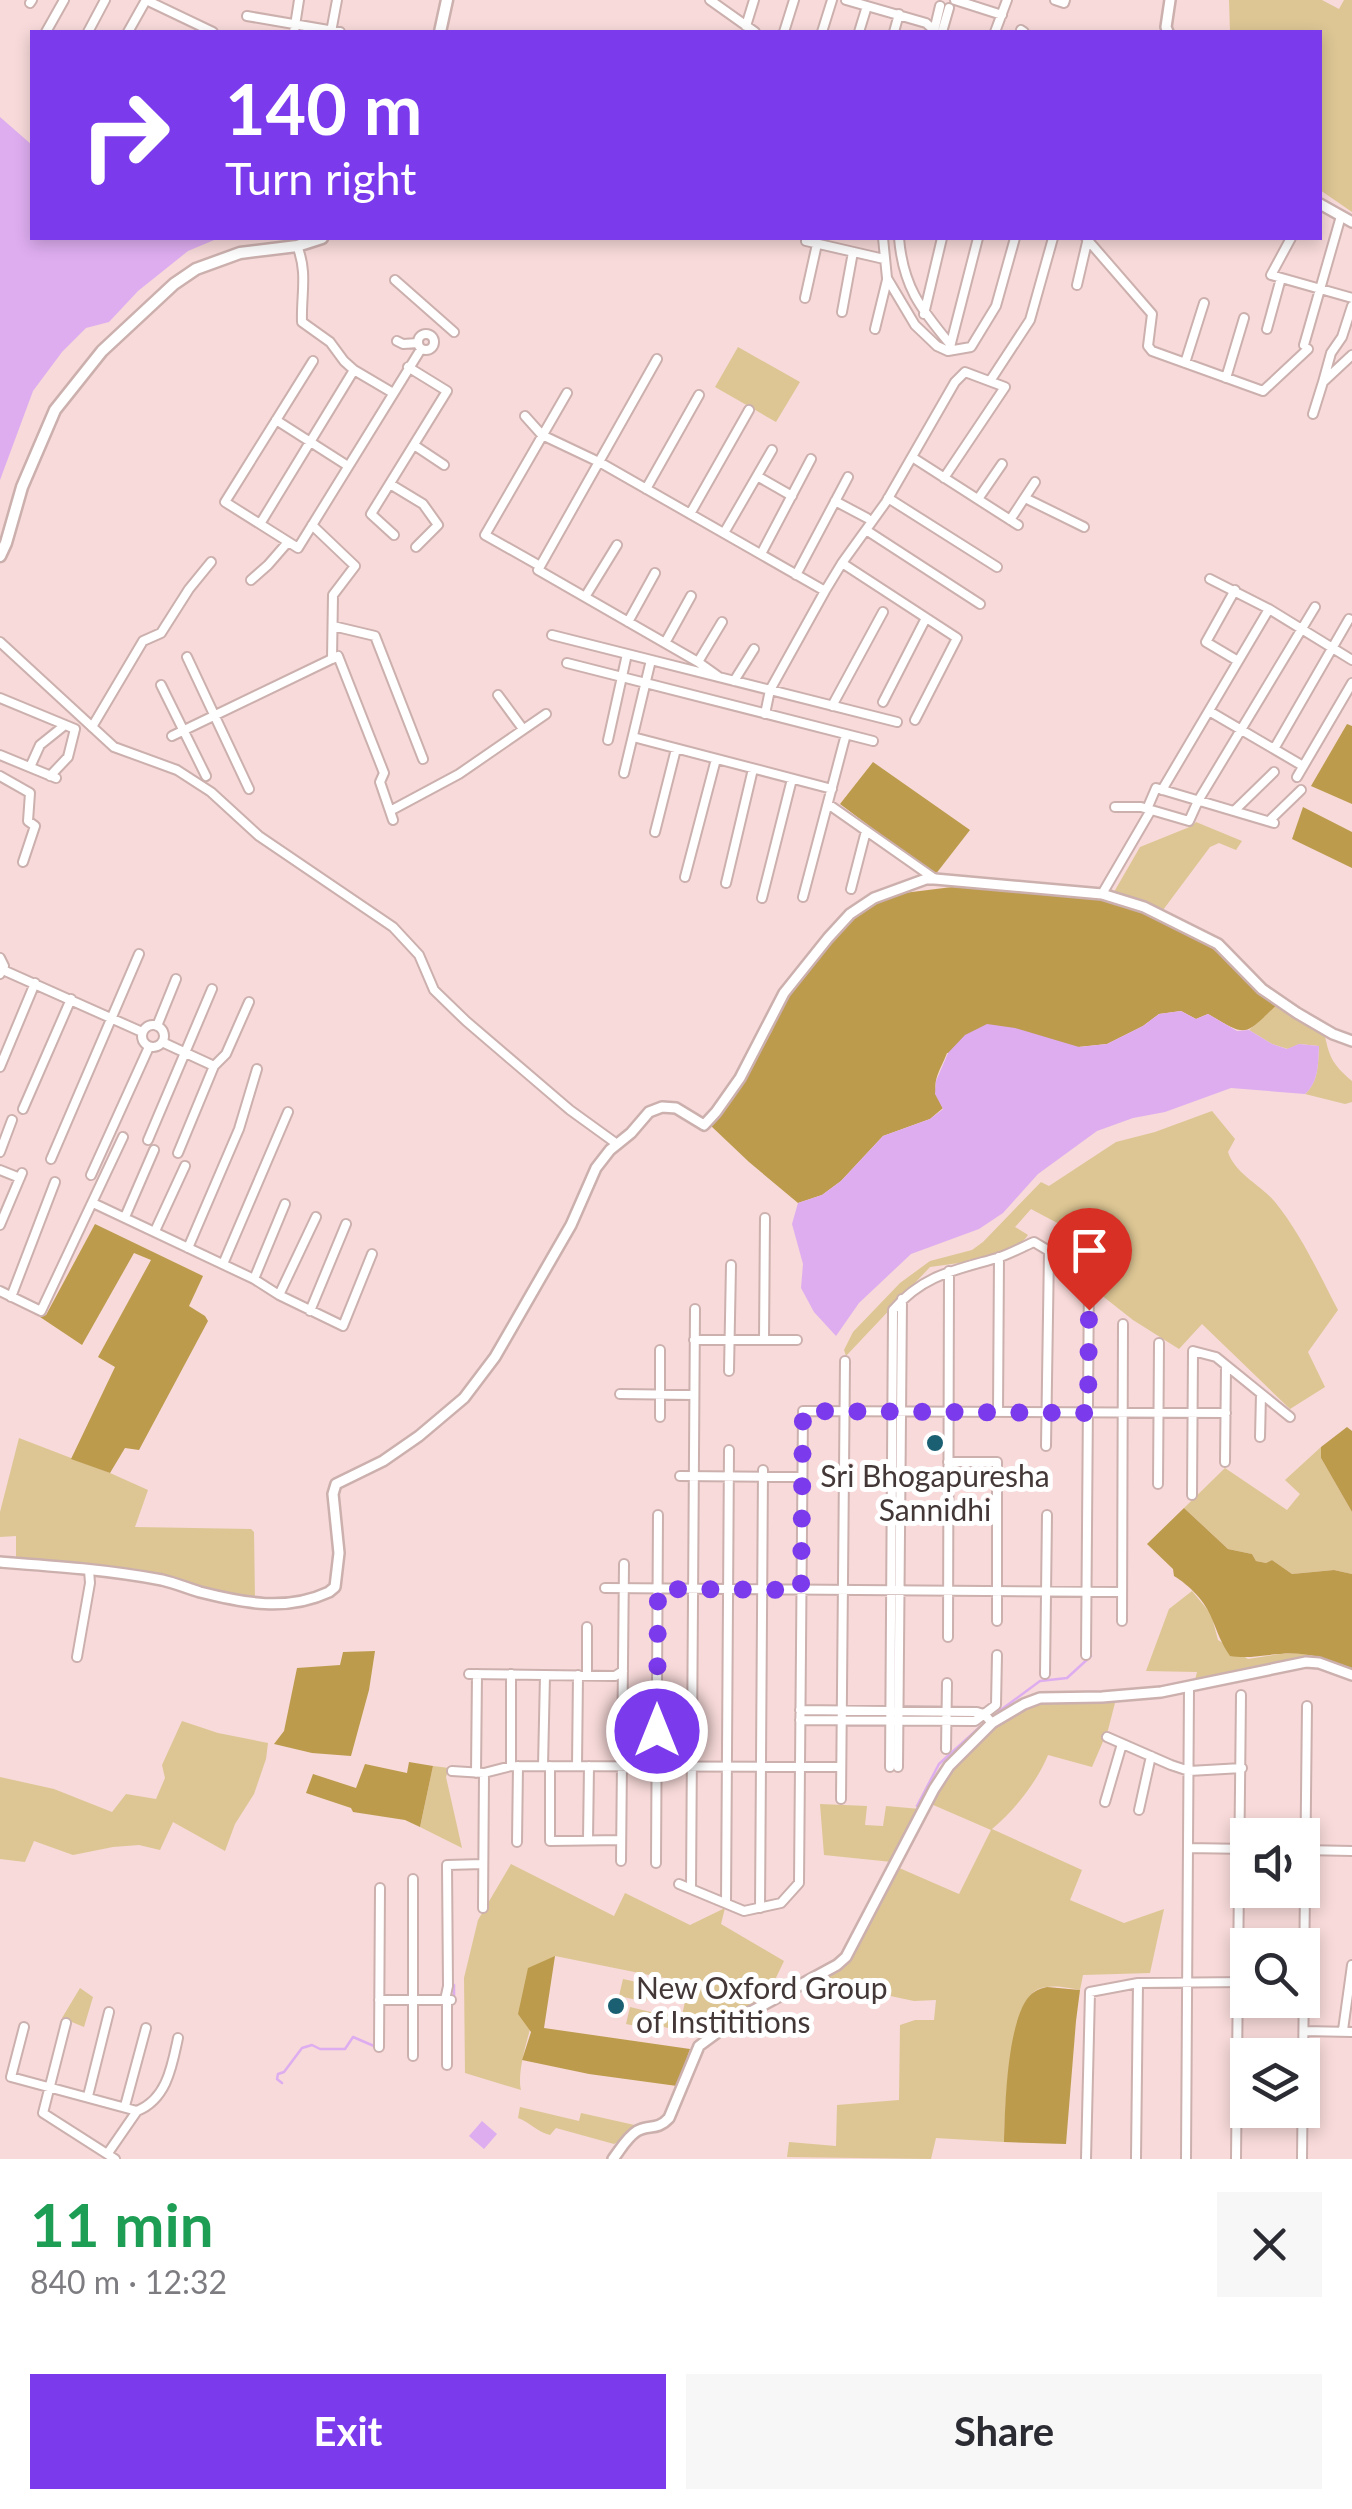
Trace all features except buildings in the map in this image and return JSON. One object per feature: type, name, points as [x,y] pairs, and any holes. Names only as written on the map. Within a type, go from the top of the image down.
[{"type":"main road","points":[[440,30],[447,0]]},
{"type":"main road","points":[[0,556],[22,488],[55,410],[102,352],[174,284],[196,270],[240,253],[316,240]]},
{"type":"street","points":[[47,30],[64,0]]},
{"type":"street","points":[[89,30],[105,0]]},
{"type":"street","points":[[129,30],[146,0],[210,30]]},
{"type":"street","points":[[247,16],[294,28],[300,0]]},
{"type":"street","points":[[334,30],[337,0]]},
{"type":"street","points":[[710,0],[752,30]]},
{"type":"street","points":[[746,26],[754,0]]},
{"type":"street","points":[[785,30],[794,0]]},
{"type":"street","points":[[823,30],[832,0]]},
{"type":"street","points":[[846,0],[900,14],[934,30]]},
{"type":"street","points":[[995,30],[1007,0]]},
{"type":"street","points":[[1054,0],[1064,0]]},
{"type":"street","points":[[1167,30],[1170,0]]},
{"type":"street","points":[[937,30],[948,5],[1002,15]]},
{"type":"street","points":[[860,30],[867,6]]},
{"type":"street","points":[[895,30],[900,14]]},
{"type":"street","points":[[257,30],[260,18]]},
{"type":"street","points":[[1322,205],[1352,222]]},
{"type":"street","points":[[1089,240],[1152,314],[1148,346],[1152,351],[1263,390],[1306,347],[1341,216]]},
{"type":"street","points":[[875,329],[887,278],[883,240]]},
{"type":"street","points":[[899,240],[906,280],[924,314],[949,347]]},
{"type":"street","points":[[924,314],[942,240]]},
{"type":"street","points":[[949,347],[977,240]]},
{"type":"street","points":[[887,278],[915,325],[937,346],[971,347],[996,306],[1014,240]]},
{"type":"street","points":[[990,381],[1030,320],[1052,240]]},
{"type":"street","points":[[1077,285],[1087,240]]},
{"type":"street","points":[[1290,240],[1271,275],[1352,302],[1342,337],[1330,353],[1313,414]]},
{"type":"street","points":[[806,241],[884,258]]},
{"type":"street","points":[[806,298],[817,244]]},
{"type":"street","points":[[298,246],[304,273],[302,322],[330,342],[354,370],[393,393]]},
{"type":"street","points":[[842,312],[853,252]]},
{"type":"street","points":[[1267,329],[1281,278]]},
{"type":"street","points":[[395,280],[454,332]]},
{"type":"street","points":[[1185,363],[1204,303]]},
{"type":"street","points":[[397,340],[428,350],[432,347],[430,336],[437,317]]},
{"type":"street","points":[[1226,378],[1244,318]]},
{"type":"street","points":[[313,362],[226,502],[298,548],[420,346]]},
{"type":"street","points":[[1323,382],[1352,354]]},
{"type":"street","points":[[657,360],[538,570],[718,677]]},
{"type":"street","points":[[394,535],[371,514],[447,391],[408,367]]},
{"type":"street","points":[[260,524],[354,370]]},
{"type":"street","points":[[766,714],[770,690],[825,591],[888,498],[955,382],[965,372],[1005,387],[944,478]]},
{"type":"street","points":[[540,566],[485,535],[567,392]]},
{"type":"street","points":[[646,489],[699,394]]},
{"type":"street","points":[[690,514],[750,410]]},
{"type":"street","points":[[525,416],[542,435],[600,463],[825,591]]},
{"type":"street","points":[[276,420],[348,466]]},
{"type":"street","points":[[414,445],[444,464]]},
{"type":"street","points":[[724,533],[772,450]]},
{"type":"street","points":[[912,457],[1014,522],[1035,482]]},
{"type":"street","points":[[761,554],[811,460]]},
{"type":"street","points":[[978,499],[1002,464]]},
{"type":"street","points":[[757,476],[792,496]]},
{"type":"street","points":[[796,574],[848,478]]},
{"type":"street","points":[[390,484],[423,504],[438,525],[416,547]]},
{"type":"street","points":[[888,498],[997,567]]},
{"type":"street","points":[[1024,498],[1084,527]]},
{"type":"street","points":[[835,501],[867,518]]},
{"type":"street","points":[[312,525],[355,566],[333,594],[332,658]]},
{"type":"street","points":[[866,530],[980,604]]},
{"type":"street","points":[[250,580],[288,542]]},
{"type":"street","points":[[585,597],[617,545]]},
{"type":"street","points":[[92,727],[143,641],[161,633],[189,588],[211,562]]},
{"type":"street","points":[[842,562],[957,638],[915,720]]},
{"type":"street","points":[[628,622],[655,573]]},
{"type":"street","points":[[1210,579],[1269,609],[1352,660]]},
{"type":"street","points":[[1235,590],[1206,642],[1238,661]]},
{"type":"street","points":[[665,643],[691,596]]},
{"type":"street","points":[[1115,806],[1189,821],[1315,607]]},
{"type":"street","points":[[1162,790],[1269,609]]},
{"type":"street","points":[[832,706],[883,612]]},
{"type":"street","points":[[883,702],[926,618]]},
{"type":"street","points":[[1274,750],[1350,620]]},
{"type":"street","points":[[698,662],[722,622]]},
{"type":"street","points":[[332,626],[375,636],[423,759]]},
{"type":"street","points":[[552,635],[897,722]]},
{"type":"street","points":[[0,642],[114,747],[177,770],[211,792],[259,836],[393,927],[419,955],[434,990],[570,1110],[618,1144]]},
{"type":"street","points":[[734,681],[754,649]]},
{"type":"street","points":[[627,654],[608,737],[676,748],[832,790]]},
{"type":"street","points":[[172,736],[338,656],[384,773],[380,782],[392,815],[546,714]]},
{"type":"street","points":[[187,658],[249,789]]},
{"type":"street","points":[[624,773],[652,660]]},
{"type":"street","points":[[567,663],[873,741]]},
{"type":"street","points":[[1297,777],[1352,683]]},
{"type":"street","points":[[161,686],[206,776]]},
{"type":"street","points":[[498,695],[523,729]]},
{"type":"street","points":[[0,698],[75,730],[68,757],[53,777],[0,755]]},
{"type":"street","points":[[1208,711],[1303,766]]},
{"type":"street","points":[[30,767],[40,745],[65,726]]},
{"type":"street","points":[[804,897],[846,734]]},
{"type":"street","points":[[655,832],[676,748]]},
{"type":"street","points":[[685,877],[716,759]]},
{"type":"street","points":[[726,883],[753,769]]},
{"type":"street","points":[[1234,811],[1274,772]]},
{"type":"street","points":[[0,776],[30,793],[28,821],[35,826],[23,862]]},
{"type":"street","points":[[762,898],[792,779]]},
{"type":"street","points":[[1102,894],[1149,810],[1156,788],[1272,822],[1301,790]]},
{"type":"street","points":[[828,804],[936,879]]},
{"type":"street","points":[[851,889],[866,831]]},
{"type":"street","points":[[0,1562],[166,1581],[264,1605],[279,1606],[329,1592],[335,1587],[339,1564],[333,1494],[336,1484],[382,1461],[464,1398],[495,1357],[571,1225],[596,1168],[649,1112],[662,1107],[676,1108],[704,1125],[740,1078],[784,993],[850,914],[874,898],[926,879],[1102,894],[1144,907],[1218,944],[1262,988],[1297,1013],[1352,1041]]},
{"type":"street","points":[[50,1158],[139,954]]},
{"type":"street","points":[[0,958],[2,972],[36,982],[142,1032]]},
{"type":"street","points":[[157,1026],[176,978]]},
{"type":"street","points":[[0,1067],[36,982]]},
{"type":"street","points":[[148,1140],[212,989]]},
{"type":"street","points":[[23,1110],[72,999]]},
{"type":"street","points":[[178,1153],[214,1066],[226,1054],[249,1002]]},
{"type":"street","points":[[150,1025],[157,1026],[163,1031],[162,1042],[149,1047],[143,1042],[142,1032],[150,1025]]},
{"type":"street","points":[[162,1042],[214,1066]]},
{"type":"street","points":[[91,1175],[149,1047]]},
{"type":"street","points":[[188,1248],[239,1129],[257,1069]]},
{"type":"street","points":[[223,1264],[288,1112]]},
{"type":"street","points":[[0,1152],[12,1120]]},
{"type":"street","points":[[0,1291],[40,1312],[123,1137]]},
{"type":"street","points":[[125,1217],[154,1150]]},
{"type":"street","points":[[155,1231],[184,1166]]},
{"type":"street","points":[[0,1170],[21,1175],[0,1225]]},
{"type":"street","points":[[11,1297],[54,1182]]},
{"type":"street","points":[[94,1203],[343,1326],[372,1254]]},
{"type":"street","points":[[254,1279],[285,1204]]},
{"type":"street","points":[[279,1295],[316,1217]]},
{"type":"street","points":[[764,1340],[765,1218]]},
{"type":"street","points":[[310,1311],[346,1224]]},
{"type":"street","points":[[894,1767],[897,1412],[893,1310],[902,1299],[936,1276],[999,1258],[1034,1242],[1090,1276],[1086,1655]]},
{"type":"street","points":[[1046,1446],[1048,1251]]},
{"type":"street","points":[[998,1412],[999,1258]]},
{"type":"street","points":[[729,1371],[730,1266]]},
{"type":"street","points":[[948,1637],[949,1272]]},
{"type":"street","points":[[691,1889],[694,1310]]},
{"type":"street","points":[[1122,1621],[1124,1324]]},
{"type":"street","points":[[694,1340],[797,1340]]},
{"type":"street","points":[[1158,1484],[1159,1343]]},
{"type":"street","points":[[660,1350],[660,1417]]},
{"type":"street","points":[[1192,1495],[1193,1351],[1216,1358],[1290,1418]]},
{"type":"street","points":[[841,1798],[845,1361]]},
{"type":"street","points":[[1225,1462],[1226,1366]]},
{"type":"street","points":[[620,1394],[694,1395]]},
{"type":"street","points":[[1260,1394],[1260,1437]]},
{"type":"street","points":[[680,1884],[744,1911],[781,1903],[799,1883],[803,1411],[1226,1414]]},
{"type":"street","points":[[726,1904],[730,1450]]},
{"type":"street","points":[[948,1462],[997,1462],[997,1621]]},
{"type":"street","points":[[760,1908],[763,1473]]},
{"type":"street","points":[[680,1476],[802,1476]]},
{"type":"street","points":[[656,1863],[658,1515]]},
{"type":"street","points":[[1045,1674],[1047,1516]]},
{"type":"street","points":[[621,1861],[624,1564]]},
{"type":"street","points":[[76,1657],[89,1570]]},
{"type":"street","points":[[605,1588],[1122,1592]]},
{"type":"street","points":[[577,1766],[588,1627]]},
{"type":"street","points":[[613,2159],[634,2133],[663,2124],[668,2118],[699,2046],[846,1956],[934,1789],[996,1706],[997,1656]]},
{"type":"street","points":[[800,1715],[988,1719],[1040,1698],[1102,1697],[1189,1688],[1306,1662],[1352,1675]]},
{"type":"street","points":[[483,1908],[473,1674],[616,1676],[623,1671]]},
{"type":"street","points":[[512,1674],[517,1842]]},
{"type":"street","points":[[545,1675],[550,1840],[622,1840]]},
{"type":"street","points":[[946,1749],[947,1683]]},
{"type":"street","points":[[1186,2159],[1189,1688]]},
{"type":"street","points":[[1241,1695],[1243,1818]]},
{"type":"street","points":[[1304,1818],[1307,1706]]},
{"type":"street","points":[[1107,1737],[1189,1770],[1242,1768]]},
{"type":"street","points":[[1105,1802],[1122,1744]]},
{"type":"street","points":[[1139,1810],[1151,1756]]},
{"type":"street","points":[[452,1771],[480,1773],[514,1766],[841,1767]]},
{"type":"street","points":[[588,1840],[589,1766]]},
{"type":"street","points":[[1188,1848],[1230,1849]]},
{"type":"street","points":[[1320,1850],[1352,1851]]},
{"type":"street","points":[[448,2065],[448,1865],[483,1864]]},
{"type":"street","points":[[413,1880],[413,2056]]},
{"type":"street","points":[[379,2047],[380,1888]]},
{"type":"street","points":[[1304,2031],[1348,2031],[1352,1965]]},
{"type":"street","points":[[1086,2159],[1090,1992],[1138,1983],[1230,1982]]},
{"type":"street","points":[[1136,2159],[1138,1983]]},
{"type":"street","points":[[379,2000],[448,2000]]},
{"type":"street","points":[[88,2096],[109,2012]]},
{"type":"street","points":[[1236,2159],[1242,2018]]},
{"type":"street","points":[[1302,2159],[1304,2018]]},
{"type":"street","points":[[66,2024],[43,2113],[112,2156],[137,2111],[169,2080],[178,2038]]},
{"type":"street","points":[[24,2027],[11,2076],[137,2111]]},
{"type":"street","points":[[125,2106],[146,2028]]},
{"type":"street","points":[[174,2058],[189,2061]]},
{"type":"shaded area","points":[[1229,0],[1322,0],[1339,9],[1344,0],[1352,0],[1352,212],[1322,191],[1322,30],[1230,30]]},
{"type":"shaded area","points":[[0,117],[30,143],[30,240],[214,240],[188,251],[138,291],[109,322],[86,328],[62,352],[33,391],[0,480]]},
{"type":"shaded area","points":[[738,347],[800,382],[776,422],[715,387]]},
{"type":"shaded area","points":[[1347,724],[1352,726],[1352,804],[1311,786]]},
{"type":"shaded area","points":[[873,762],[970,830],[935,875],[840,804]]},
{"type":"shaded area","points":[[1303,807],[1352,832],[1352,868],[1292,839]]},
{"type":"shaded area","points":[[1196,822],[1242,841],[1236,850],[1219,843],[1210,847],[1163,910],[1114,892],[1140,847]]},
{"type":"shaded area","points":[[952,887],[1101,899],[1145,912],[1212,948],[1277,1005],[1245,1030],[1208,1014],[1196,1019],[1181,1011],[1159,1014],[1107,1044],[947,1053],[935,1086],[943,1108],[930,1119],[883,1136],[841,1181],[822,1195],[798,1203],[710,1125],[736,1094],[788,994],[856,915],[876,901]]},
{"type":"shaded area","points":[[1277,1005],[1324,1031],[1332,1059],[1352,1081],[1352,1102],[1345,1104],[1305,1094],[1315,1078],[1319,1046],[1300,1044],[1288,1049],[1249,1030]]},
{"type":"shaded area","points":[[1181,1011],[1196,1019],[1208,1014],[1237,1031],[1249,1030],[1287,1049],[1299,1044],[1319,1046],[1313,1084],[1305,1094],[1231,1088],[1097,1131],[1038,1174],[1003,1213],[979,1229],[911,1254],[859,1303],[836,1336],[814,1312],[801,1288],[803,1264],[792,1224],[798,1203],[822,1195],[841,1181],[883,1136],[930,1119],[943,1109],[935,1094],[936,1081],[948,1053],[965,1035],[987,1024],[1079,1047],[1107,1044],[1159,1014]]},
{"type":"shaded area","points":[[1212,1111],[1235,1139],[1228,1152],[1231,1160],[1284,1214],[1338,1310],[1308,1352],[1325,1387],[1290,1409],[1202,1324],[1179,1349],[1100,1294],[1121,1257],[1031,1209],[1015,1227],[1028,1235],[1023,1241],[1001,1253],[930,1267],[846,1356],[844,1350],[853,1332],[900,1283],[930,1261],[972,1250],[1041,1182],[1049,1186],[1116,1142]]},
{"type":"shaded area","points":[[95,1224],[203,1276],[189,1306],[208,1321],[139,1450],[125,1448],[110,1473],[71,1459],[115,1367],[98,1357],[151,1260],[134,1253],[82,1345],[40,1317],[46,1315]]},
{"type":"shaded area","points":[[1347,1427],[1352,1431],[1352,1512],[1321,1458],[1321,1447]]},
{"type":"shaded area","points":[[19,1438],[148,1490],[135,1527],[251,1529],[255,1600],[84,1566],[16,1559],[16,1536],[0,1537],[0,1512]]},
{"type":"shaded area","points":[[1321,1447],[1321,1458],[1352,1512],[1352,1574],[1334,1570],[1292,1574],[1272,1560],[1256,1561],[1252,1554],[1228,1549],[1184,1508],[1225,1468],[1287,1510],[1300,1494],[1285,1480]]},
{"type":"shaded area","points":[[1184,1508],[1228,1549],[1252,1554],[1256,1561],[1272,1560],[1292,1574],[1334,1570],[1352,1574],[1352,1671],[1309,1655],[1230,1656],[1201,1600],[1147,1544]]},
{"type":"shaded area","points":[[1192,1591],[1211,1614],[1218,1640],[1248,1659],[1280,1654],[1310,1654],[1309,1657],[1195,1680],[1197,1672],[1146,1671],[1169,1609]]},
{"type":"shaded area","points":[[375,1651],[351,1756],[312,1753],[274,1744],[284,1731],[297,1668],[340,1665],[343,1652]]},
{"type":"shaded area","points":[[1116,1699],[1092,1767],[1048,1755],[1024,1795],[992,1829],[1082,1870],[1070,1900],[1124,1923],[1164,1909],[1150,1973],[1083,1975],[1080,1990],[1045,1987],[1026,2001],[1010,2062],[1004,2142],[936,2138],[931,2159],[787,2157],[789,2142],[836,2146],[837,2105],[899,2100],[900,2025],[934,2020],[936,2000],[914,2001],[843,1986],[842,1994],[823,1978],[845,1963],[859,1945],[897,1867],[959,1894],[991,1830],[931,1804],[950,1768],[1022,1707],[1043,1701]]},
{"type":"shaded area","points":[[182,1721],[268,1743],[254,1794],[235,1824],[225,1851],[173,1822],[160,1850],[139,1845],[73,1855],[34,1841],[25,1862],[0,1859],[0,1777],[54,1789],[112,1812],[126,1794],[156,1799],[165,1778],[162,1765]]},
{"type":"shaded area","points":[[409,1762],[433,1766],[420,1827],[405,1820],[353,1812],[306,1793],[313,1774],[356,1788],[365,1764],[407,1773]]},
{"type":"shaded area","points":[[433,1766],[449,1768],[446,1777],[462,1848],[420,1827]]},
{"type":"shaded area","points":[[820,1804],[867,1806],[865,1825],[883,1826],[886,1806],[920,1809],[892,1862],[824,1855]]},
{"type":"shaded area","points":[[511,1864],[614,1916],[625,1893],[690,1925],[725,1908],[721,1924],[784,1961],[773,1984],[777,1992],[705,2037],[678,2034],[689,1983],[555,1956],[526,2044],[521,2090],[465,2073],[464,1978],[478,1920]]},
{"type":"shaded area","points":[[555,1956],[544,2028],[690,2049],[677,2086],[522,2060],[531,2032],[518,2014],[528,1968]]},
{"type":"shaded area","points":[[623,1979],[650,1985],[646,2002],[619,1996]]},
{"type":"shaded area","points":[[1047,1987],[1080,1990],[1066,2144],[1004,2142],[1008,2068],[1015,2029],[1027,1999]]},
{"type":"shaded area","points":[[80,1988],[93,1997],[84,2027],[62,2018]]},
{"type":"shaded area","points":[[630,2007],[671,2013],[668,2028],[626,2024]]},
{"type":"shaded area","points":[[520,2107],[579,2121],[581,2113],[639,2126],[614,2144],[556,2128],[550,2135],[518,2118]]},
{"type":"shaded area","points":[[482,2121],[497,2134],[484,2149],[469,2136]]},
{"type":"waterway","points":[[998,1712],[1040,1681],[1067,1678],[1091,1656]]},
{"type":"waterway","points":[[917,1806],[939,1764],[980,1727]]},
{"type":"waterway","points":[[447,1996],[454,1996],[454,1985]]},
{"type":"waterway","points":[[395,1996],[408,1996]]},
{"type":"waterway","points":[[418,1996],[442,1996]]},
{"type":"waterway","points":[[282,2083],[278,2074],[284,2072],[302,2048],[312,2045],[320,2049],[345,2049],[353,2037],[374,2046]]},
{"type":"place","name":"Sri Bhogapuresha Sannidhi","points":[[935,1443]]},
{"type":"place","name":"New Oxford Group of Instititions","points":[[616,2006]]},
{"type":"route","points":[[657,1731],[658,1589],[801,1590],[803,1411],[1088,1413],[1089,1310]]}]
